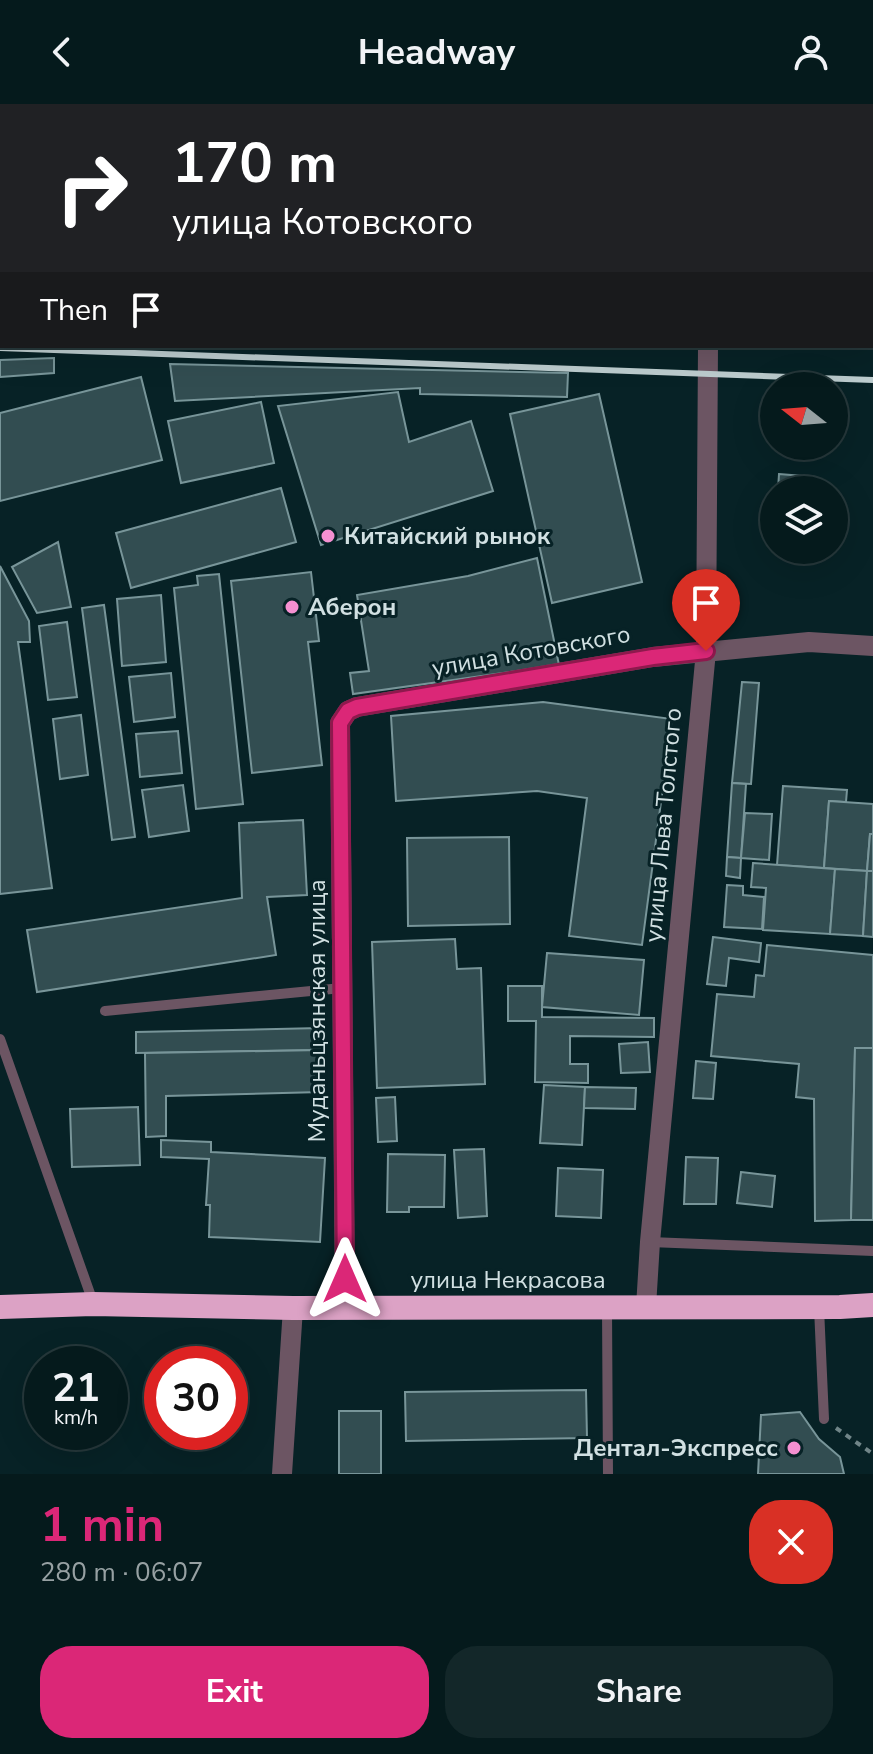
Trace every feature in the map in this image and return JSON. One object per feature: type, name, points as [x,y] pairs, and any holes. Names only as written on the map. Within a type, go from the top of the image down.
[{"type":"highway","name":"улица Некрасова","points":[[0,1307],[93,1304],[293,1308],[873,1305]]},
{"type":"street","name":"улица Льва Толстого","points":[[646,1307],[706,651],[708,348]]},
{"type":"street","name":"улица Котовского","points":[[345,715],[357,707],[653,657],[809,642],[873,646]]},
{"type":"street","name":"Муданьцзянская улица","points":[[345,715],[340,723],[345,1308]]},
{"type":"street","points":[[282,1474],[293,1308]]},
{"type":"lane","points":[[105,1011],[343,988]]},
{"type":"lane","points":[[0,1039],[93,1304]]},
{"type":"lane","points":[[650,1242],[873,1251]]},
{"type":"lane","points":[[819,1306],[824,1419]]},
{"type":"lane","points":[[607,1308],[608,1474]]},
{"type":"path","points":[[824,1419],[873,1454]]},
{"type":"building","points":[[54,358],[54,373],[0,377],[0,360]]},
{"type":"building","points":[[170,364],[568,373],[567,397],[420,394],[420,388],[175,401]]},
{"type":"building","points":[[141,377],[162,460],[0,501],[0,413]]},
{"type":"building","points":[[398,392],[409,442],[471,421],[493,491],[321,545],[278,406]]},
{"type":"building","points":[[599,394],[642,582],[552,603],[510,414]]},
{"type":"building","points":[[261,402],[274,463],[181,483],[168,421]]},
{"type":"building","points":[[281,488],[296,542],[131,588],[116,533]]},
{"type":"building","points":[[58,542],[71,607],[37,613],[12,567]]},
{"type":"building","points":[[537,558],[559,665],[353,694],[350,673],[369,671],[357,595],[468,576]]},
{"type":"building","points":[[0,566],[29,621],[30,642],[18,642],[52,888],[0,894]]},
{"type":"building","points":[[311,572],[319,641],[308,642],[322,765],[252,773],[231,581]]},
{"type":"building","points":[[219,574],[243,804],[196,809],[174,588],[198,585],[197,576]]},
{"type":"building","points":[[161,595],[166,662],[122,666],[117,599]]},
{"type":"building","points":[[104,605],[135,837],[112,840],[82,608]]},
{"type":"building","points":[[67,622],[77,697],[48,700],[39,626]]},
{"type":"building","points":[[171,673],[175,717],[134,722],[129,677]]},
{"type":"building","points":[[742,682],[759,683],[751,784],[732,783]]},
{"type":"building","points":[[543,702],[672,719],[642,945],[569,936],[587,798],[537,791],[396,801],[391,716]]},
{"type":"building","points":[[81,715],[88,775],[60,779],[53,719]]},
{"type":"building","points":[[178,731],[182,773],[140,777],[136,734]]},
{"type":"building","points":[[732,783],[746,784],[741,858],[727,857]]},
{"type":"building","points":[[183,785],[189,831],[149,837],[142,790]]},
{"type":"building","points":[[783,786],[847,790],[846,802],[829,801],[824,868],[777,865]]},
{"type":"building","points":[[829,801],[873,804],[873,834],[870,834],[867,871],[824,868]]},
{"type":"building","points":[[745,813],[772,814],[769,860],[741,858]]},
{"type":"building","points":[[303,820],[307,895],[267,897],[276,955],[37,992],[27,930],[242,898],[239,823]]},
{"type":"building","points":[[870,834],[873,834],[873,871],[867,871]]},
{"type":"building","points":[[509,837],[510,924],[408,926],[407,838]]},
{"type":"building","points":[[727,857],[741,858],[740,878],[726,876]]},
{"type":"building","points":[[753,863],[835,869],[830,934],[763,930],[766,888],[751,887]]},
{"type":"building","points":[[835,869],[867,871],[863,936],[830,934]]},
{"type":"building","points":[[867,871],[873,871],[873,937],[863,936]]},
{"type":"building","points":[[727,885],[743,886],[743,895],[764,897],[762,929],[724,927]]},
{"type":"building","points":[[713,937],[761,943],[759,962],[729,958],[726,986],[707,984]]},
{"type":"building","points":[[455,939],[457,969],[481,968],[485,1084],[377,1088],[372,942]]},
{"type":"building","points":[[767,945],[873,955],[873,1048],[855,1048],[851,1220],[815,1221],[814,1099],[796,1097],[799,1064],[711,1056],[717,994],[754,997],[756,975],[764,976]]},
{"type":"building","points":[[547,953],[644,960],[639,1015],[542,1007]]},
{"type":"building","points":[[508,986],[542,986],[542,1017],[654,1018],[654,1037],[570,1036],[570,1064],[588,1064],[588,1083],[535,1082],[536,1021],[508,1021]]},
{"type":"building","points":[[320,1028],[321,1050],[136,1053],[136,1032]]},
{"type":"building","points":[[648,1042],[650,1072],[621,1073],[619,1044]]},
{"type":"building","points":[[855,1048],[873,1048],[873,1220],[851,1220]]},
{"type":"building","points":[[321,1050],[321,1092],[166,1096],[166,1136],[146,1137],[145,1053]]},
{"type":"building","points":[[696,1061],[716,1063],[713,1099],[693,1098]]},
{"type":"building","points":[[544,1085],[585,1087],[582,1145],[540,1143]]},
{"type":"building","points":[[585,1087],[636,1088],[635,1109],[584,1108]]},
{"type":"building","points":[[395,1097],[397,1141],[378,1142],[376,1098]]},
{"type":"building","points":[[138,1107],[140,1165],[72,1167],[70,1109]]},
{"type":"building","points":[[161,1140],[211,1142],[211,1152],[325,1158],[320,1242],[209,1237],[210,1205],[206,1205],[209,1159],[161,1157]]},
{"type":"building","points":[[484,1149],[487,1216],[458,1218],[454,1150]]},
{"type":"building","points":[[388,1154],[445,1155],[444,1207],[409,1207],[409,1212],[387,1212]]},
{"type":"building","points":[[686,1157],[718,1158],[716,1204],[684,1204]]},
{"type":"building","points":[[558,1168],[603,1170],[601,1218],[556,1216]]},
{"type":"building","points":[[741,1172],[775,1176],[772,1207],[737,1203]]},
{"type":"building","points":[[586,1390],[587,1438],[406,1441],[405,1392]]},
{"type":"building","points":[[339,1411],[381,1411],[381,1474],[339,1474]]},
{"type":"building","name":"Дентал-Экспресс","points":[[800,1412],[819,1439],[840,1457],[844,1474],[758,1474],[761,1415]]},
{"type":"railway","points":[[0,348],[873,380]]},
{"type":"place","name":"Китайский рынок","points":[[328,536]]},
{"type":"place","name":"Аберон","points":[[292,607]]},
{"type":"place","name":"Дентал-Экспресс","points":[[794,1448]]},
{"type":"route","points":[[345,1279],[340,723],[348,711],[357,707],[653,657],[706,651]]}]
